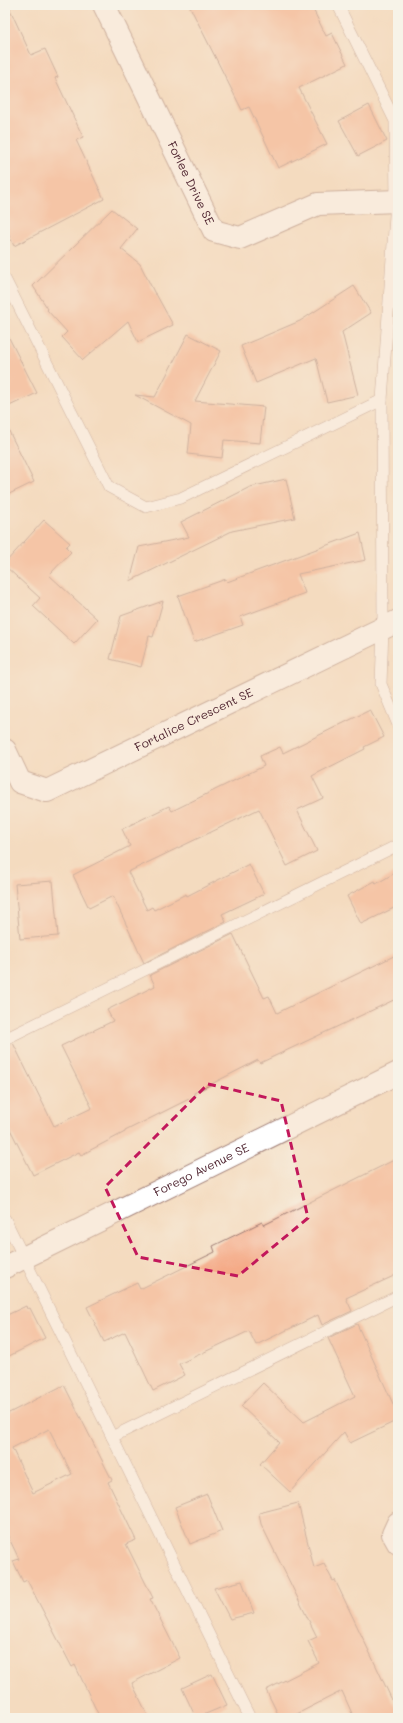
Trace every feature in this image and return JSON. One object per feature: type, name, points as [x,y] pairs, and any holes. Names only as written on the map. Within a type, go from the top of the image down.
[{"type":"street","name":"Forlee Drive SE","points":[[104,5],[214,230],[240,238],[318,204],[397,201]]},
{"type":"street","name":"Fortalice Crescent SE","points":[[5,750],[20,782],[47,791],[391,625]]},
{"type":"street","name":"Forego Avenue SE","points":[[14,1262],[398,1073]]},
{"type":"street","points":[[398,1523],[393,1534],[398,1544]]},
{"type":"lane","points":[[338,5],[395,121],[397,201],[382,400],[391,625],[381,684],[398,725]]},
{"type":"lane","points":[[5,279],[109,488],[146,507],[181,498],[382,400]]},
{"type":"lane","points":[[5,1039],[398,846]]},
{"type":"lane","points":[[5,1220],[14,1262],[112,1437],[250,1718]]},
{"type":"lane","points":[[112,1437],[398,1296]]},
{"type":"highlighted area","points":[[208,1084],[281,1101],[308,1218],[238,1276],[138,1257],[105,1187]]},
{"type":"building","points":[[5,5],[8,5],[31,55],[45,49],[58,77],[55,78],[83,137],[76,140],[104,199],[14,246],[5,227]]},
{"type":"building","points":[[189,5],[311,5],[326,36],[332,33],[347,64],[299,88],[327,144],[278,168],[249,107],[242,110]]},
{"type":"building","points":[[369,105],[387,141],[358,156],[339,121]]},
{"type":"building","points":[[112,209],[137,229],[121,249],[140,264],[173,325],[138,342],[128,321],[83,360],[62,337],[67,332],[47,310],[48,309],[33,286]]},
{"type":"building","points":[[354,286],[371,313],[342,332],[358,395],[327,402],[316,358],[256,383],[241,346],[300,321]]},
{"type":"building","points":[[5,330],[37,393],[5,408]]},
{"type":"building","points":[[188,334],[221,351],[195,401],[264,407],[260,443],[224,440],[222,458],[188,454],[191,425],[135,395],[155,397]]},
{"type":"building","points":[[5,423],[34,482],[5,496]]},
{"type":"building","points":[[286,479],[295,518],[232,531],[130,581],[139,547],[189,537],[181,522],[250,487]]},
{"type":"building","points":[[44,520],[70,543],[66,547],[71,552],[49,575],[97,619],[74,644],[33,606],[40,598],[5,566],[5,563]]},
{"type":"building","points":[[360,533],[366,560],[298,574],[305,593],[240,617],[243,625],[194,642],[178,596],[226,579],[227,582]]},
{"type":"building","points":[[163,601],[153,637],[149,636],[141,667],[110,659],[121,616]]},
{"type":"building","points":[[370,710],[384,737],[364,747],[365,749],[312,776],[323,798],[297,810],[317,851],[287,866],[259,809],[128,872],[147,910],[152,907],[154,910],[186,894],[187,896],[249,864],[264,894],[222,914],[226,922],[144,963],[113,896],[89,908],[73,875],[130,846],[122,829],[169,806],[172,811],[264,766],[260,756],[280,747],[283,753]]},
{"type":"building","points":[[398,871],[398,906],[361,924],[347,896],[375,881],[376,884]]},
{"type":"building","points":[[53,881],[58,936],[20,939],[15,884]]},
{"type":"building","points":[[233,934],[264,998],[269,996],[277,1013],[398,954],[398,998],[260,1063],[258,1060],[194,1093],[195,1096],[81,1155],[79,1152],[33,1175],[5,1119],[5,1046],[13,1043],[54,1126],[92,1108],[61,1046],[113,1021],[107,1010],[155,986],[150,975]]},
{"type":"building","points":[[398,1158],[398,1274],[346,1298],[352,1311],[322,1325],[318,1315],[256,1345],[249,1331],[179,1364],[185,1375],[153,1391],[125,1332],[104,1342],[87,1307],[137,1283],[140,1289],[215,1252],[213,1246],[262,1222],[264,1225]]},
{"type":"building","points":[[26,1306],[27,1309],[30,1308],[45,1338],[5,1358],[5,1316]]},
{"type":"building","points":[[357,1324],[398,1415],[398,1420],[350,1443],[344,1432],[290,1492],[260,1464],[279,1442],[241,1406],[263,1383],[304,1422],[355,1396],[328,1338]]},
{"type":"building","points":[[64,1385],[112,1480],[108,1482],[136,1540],[126,1544],[153,1598],[150,1599],[180,1658],[132,1683],[149,1718],[100,1718],[75,1665],[72,1667],[27,1580],[23,1582],[13,1561],[19,1559],[5,1530],[5,1415]],"holes":[[[49,1429],[72,1474],[33,1493],[12,1448]]]},
{"type":"building","points":[[207,1494],[222,1531],[190,1544],[175,1507]]},
{"type":"building","points":[[298,1503],[314,1568],[324,1564],[333,1581],[335,1580],[398,1713],[398,1718],[354,1718],[342,1691],[289,1718],[280,1718],[266,1690],[319,1663],[308,1641],[317,1637],[261,1524],[259,1513]]},
{"type":"building","points":[[242,1581],[254,1613],[230,1619],[214,1588]]},
{"type":"building","points":[[212,1674],[227,1705],[196,1718],[182,1688]]}]
